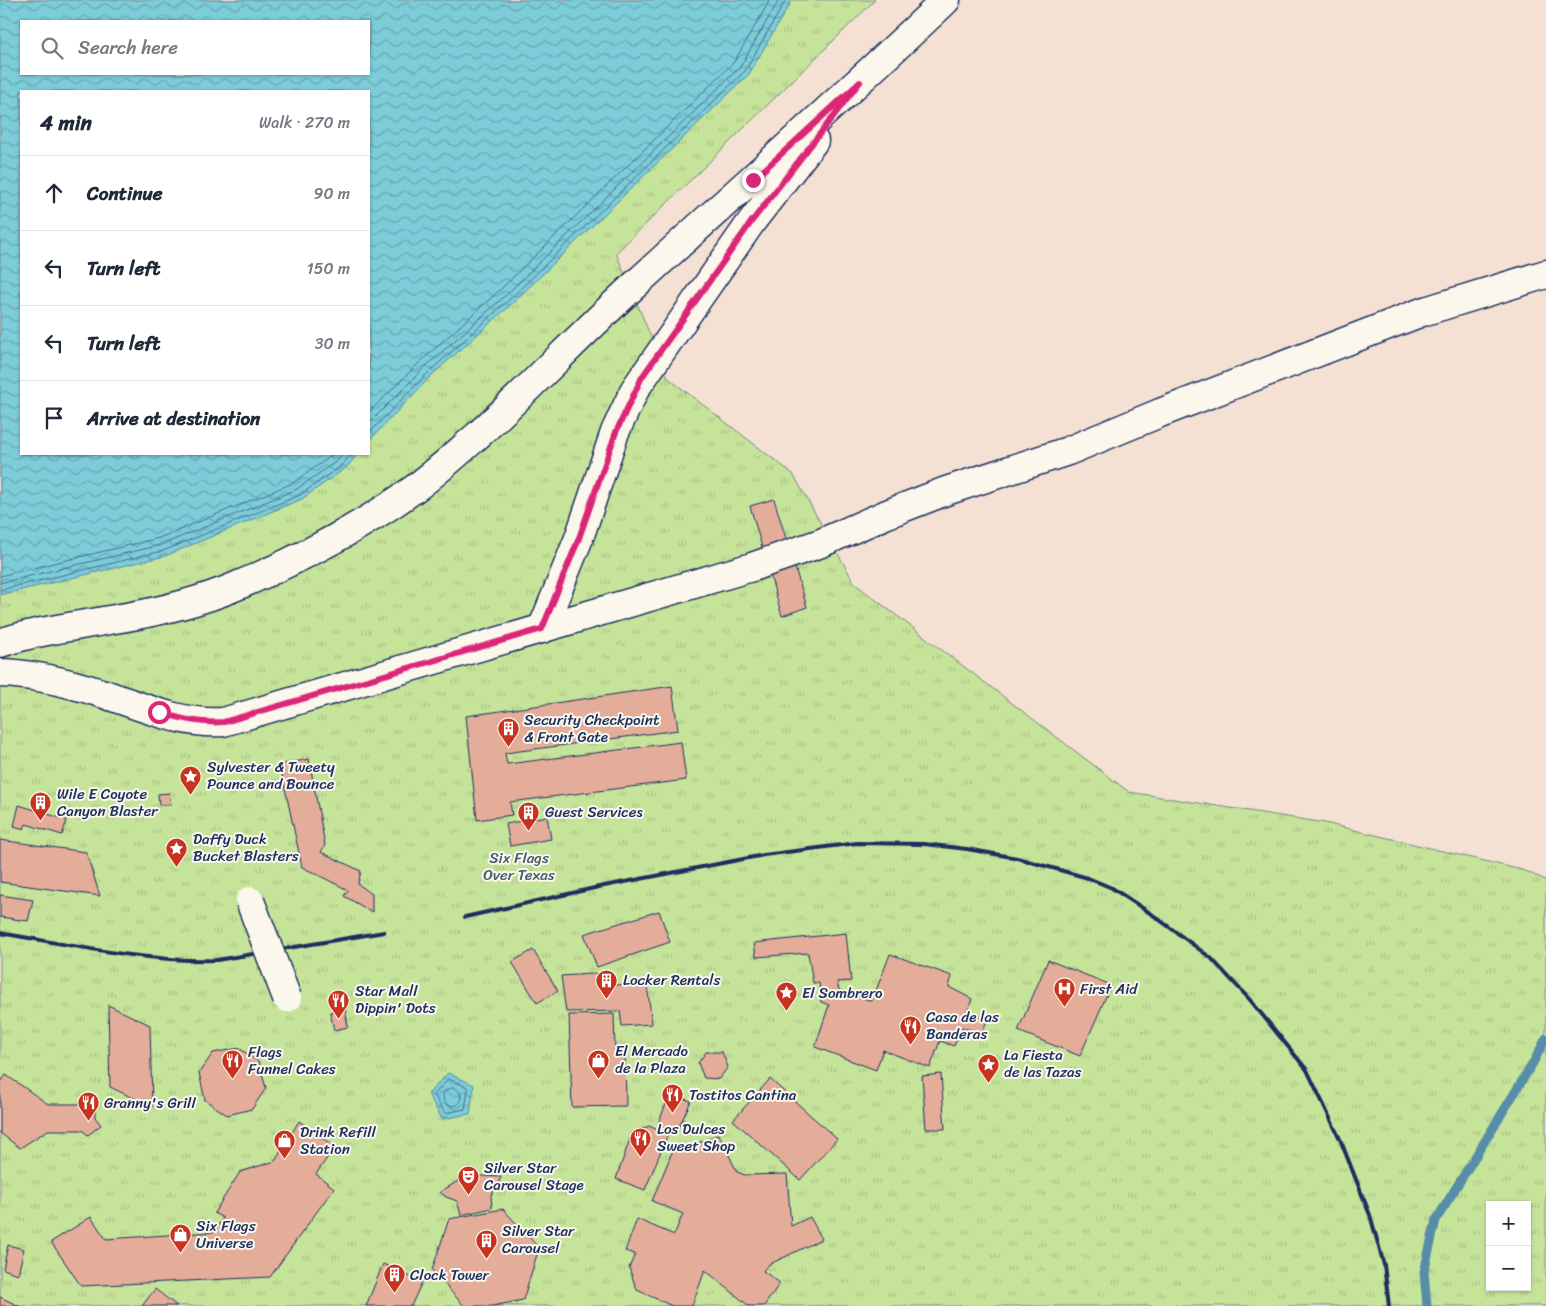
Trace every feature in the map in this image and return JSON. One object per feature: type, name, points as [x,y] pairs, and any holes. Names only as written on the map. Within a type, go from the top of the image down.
[{"type":"street","points":[[0,643],[25,635],[111,620],[194,602],[238,586],[350,531],[415,488],[501,414],[636,284],[860,82],[946,0]]},
{"type":"street","points":[[542,629],[579,538],[616,432],[642,377],[752,221],[860,82]]},
{"type":"street","points":[[0,673],[34,677],[99,692],[186,720],[207,723],[224,722],[788,555],[946,491],[1068,451],[1160,413],[1422,312],[1513,282],[1546,274]]},
{"type":"street","points":[[250,900],[287,998]]},
{"type":"green space","name":"Six Flags Over Texas","points":[[0,0],[875,0],[616,253],[668,378],[793,474],[855,584],[1129,792],[1325,823],[1522,870],[1546,880],[1546,1306],[0,1306]]},
{"type":"water","points":[[0,0],[792,0],[749,74],[514,302],[432,375],[370,440],[370,90],[20,90],[20,455],[357,455],[346,468],[302,499],[165,556],[0,595]]},
{"type":"water","points":[[448,1073],[474,1085],[470,1114],[442,1119],[428,1094]]},
{"type":"building","points":[[774,499],[807,607],[782,616],[750,506]]},
{"type":"building","name":"Security Checkpoint & Front Gate","points":[[672,686],[678,730],[505,753],[507,764],[681,742],[686,780],[510,802],[512,815],[477,820],[466,716]]},
{"type":"building","points":[[309,759],[325,845],[321,852],[361,871],[358,884],[372,894],[372,912],[344,896],[348,890],[302,867],[280,765]]},
{"type":"building","points":[[169,793],[171,804],[159,805],[158,794]]},
{"type":"building","name":"Wile E Coyote Canyon Blaster","points":[[19,805],[67,820],[62,835],[26,824],[24,829],[14,826]]},
{"type":"building","name":"Guest Services","points":[[547,816],[551,839],[510,846],[506,824]]},
{"type":"building","points":[[0,840],[86,852],[100,896],[0,882]]},
{"type":"building","points":[[0,895],[33,900],[28,921],[0,917]]},
{"type":"building","points":[[659,911],[670,942],[597,967],[584,934]]},
{"type":"building","points":[[846,933],[851,981],[837,982],[839,990],[872,1001],[890,954],[952,976],[949,987],[972,999],[967,1013],[987,1020],[982,1034],[962,1027],[954,1046],[940,1041],[930,1068],[883,1050],[876,1070],[815,1047],[829,1005],[821,1002],[819,983],[813,983],[808,953],[756,957],[754,943]]},
{"type":"building","points":[[533,950],[558,991],[537,1003],[512,962]]},
{"type":"building","name":"First Aid","points":[[1048,960],[1111,985],[1080,1056],[1018,1031]]},
{"type":"building","name":"Locker Rentals","points":[[606,973],[608,985],[647,984],[652,1024],[622,1026],[620,1011],[566,1012],[561,976]]},
{"type":"building","points":[[108,1005],[150,1025],[152,1107],[110,1087]]},
{"type":"building","name":"Star Mall Dippin' Dots","points":[[345,1008],[348,1027],[334,1030],[330,1012]]},
{"type":"building","points":[[614,1014],[615,1050],[625,1050],[626,1106],[572,1107],[569,1015]]},
{"type":"building","name":"Flags Funnel Cakes","points":[[239,1048],[259,1062],[266,1088],[252,1109],[227,1115],[205,1100],[199,1073],[213,1053]]},
{"type":"building","points":[[706,1052],[722,1052],[728,1067],[719,1079],[704,1078],[698,1063]]},
{"type":"building","points":[[941,1074],[945,1129],[926,1129],[922,1076]]},
{"type":"building","points":[[6,1075],[48,1104],[95,1104],[95,1117],[101,1125],[88,1135],[82,1130],[48,1130],[20,1148],[0,1133],[0,1083]]},
{"type":"building","points":[[770,1079],[837,1139],[800,1180],[733,1120]]},
{"type":"building","name":"Tostitos Cantina","points":[[670,1094],[691,1101],[676,1133],[658,1124]]},
{"type":"building","points":[[299,1121],[335,1147],[316,1174],[334,1188],[270,1277],[81,1286],[51,1242],[91,1217],[106,1239],[213,1232],[223,1218],[214,1213],[240,1172],[275,1161]]},
{"type":"building","name":"Los Dulces Sweet Shop","points":[[649,1126],[668,1134],[645,1190],[616,1179],[632,1133]]},
{"type":"building","points":[[719,1134],[737,1172],[745,1175],[787,1174],[791,1226],[810,1217],[822,1239],[768,1265],[763,1271],[780,1283],[764,1306],[749,1306],[705,1270],[692,1306],[672,1306],[637,1290],[629,1268],[635,1254],[625,1251],[637,1219],[674,1235],[683,1214],[652,1201],[675,1145],[684,1149]]},
{"type":"building","name":"Silver Star Carousel Stage","points":[[481,1176],[501,1177],[491,1195],[492,1208],[461,1215],[457,1201],[446,1197],[440,1192],[458,1181]]},
{"type":"building","name":"Silver Star Carousel","points":[[503,1209],[539,1248],[523,1300],[493,1306],[464,1306],[432,1270],[449,1219]]},
{"type":"building","points":[[8,1245],[24,1249],[18,1274],[3,1269]]},
{"type":"building","name":"Clock Tower","points":[[383,1264],[422,1282],[411,1306],[366,1306]]},
{"type":"building","points":[[155,1289],[177,1306],[142,1306]]},
{"type":"building","points":[[0,1297],[19,1306],[0,1306]]},
{"type":"waterway","points":[[1427,1306],[1424,1272],[1436,1220],[1533,1063],[1546,1038]]},
{"type":"railway","points":[[465,917],[599,887],[764,855],[857,843],[924,844],[967,849],[1017,858],[1088,878],[1112,888],[1153,915],[1211,958],[1251,1001],[1307,1070],[1340,1139],[1370,1215],[1384,1265],[1389,1306]]},
{"type":"railway","points":[[0,933],[135,956],[217,960],[384,932]]},
{"type":"place","name":"Security Checkpoint & Front Gate","points":[[508,748]]},
{"type":"place","name":"Sylvester & Tweety Pounce and Bounce","points":[[191,795]]},
{"type":"place","name":"Wile E Coyote Canyon Blaster","points":[[41,822]]},
{"type":"place","name":"Guest Services","points":[[529,831]]},
{"type":"place","name":"Daffy Duck Bucket Blasters","points":[[177,867]]},
{"type":"place","name":"Locker Rentals","points":[[607,999]]},
{"type":"place","name":"First Aid","points":[[1064,1008]]},
{"type":"place","name":"El Sombrero","points":[[786,1012]]},
{"type":"place","name":"Star Mall Dippin' Dots","points":[[339,1019]]},
{"type":"place","name":"Casa de las Banderas","points":[[910,1045]]},
{"type":"place","name":"El Mercado de la Plaza","points":[[599,1079]]},
{"type":"place","name":"Flags Funnel Cakes","points":[[232,1080]]},
{"type":"place","name":"La Fiesta de las Tazas","points":[[988,1083]]},
{"type":"place","name":"Tostitos Cantina","points":[[673,1114]]},
{"type":"place","name":"Granny's Grill","points":[[88,1122]]},
{"type":"place","name":"Los Dulces Sweet Shop","points":[[641,1157]]},
{"type":"place","name":"Drink Refill Station","points":[[284,1160]]},
{"type":"place","name":"Silver Star Carousel Stage","points":[[468,1196]]},
{"type":"place","name":"Six Flags Universe","points":[[180,1254]]},
{"type":"place","name":"Silver Star Carousel","points":[[486,1259]]},
{"type":"place","name":"Clock Tower","points":[[394,1294]]},
{"type":"route","points":[[159,712],[186,720],[207,723],[224,722],[542,629],[579,538],[616,432],[635,389],[752,221],[860,82],[753,180]]}]
